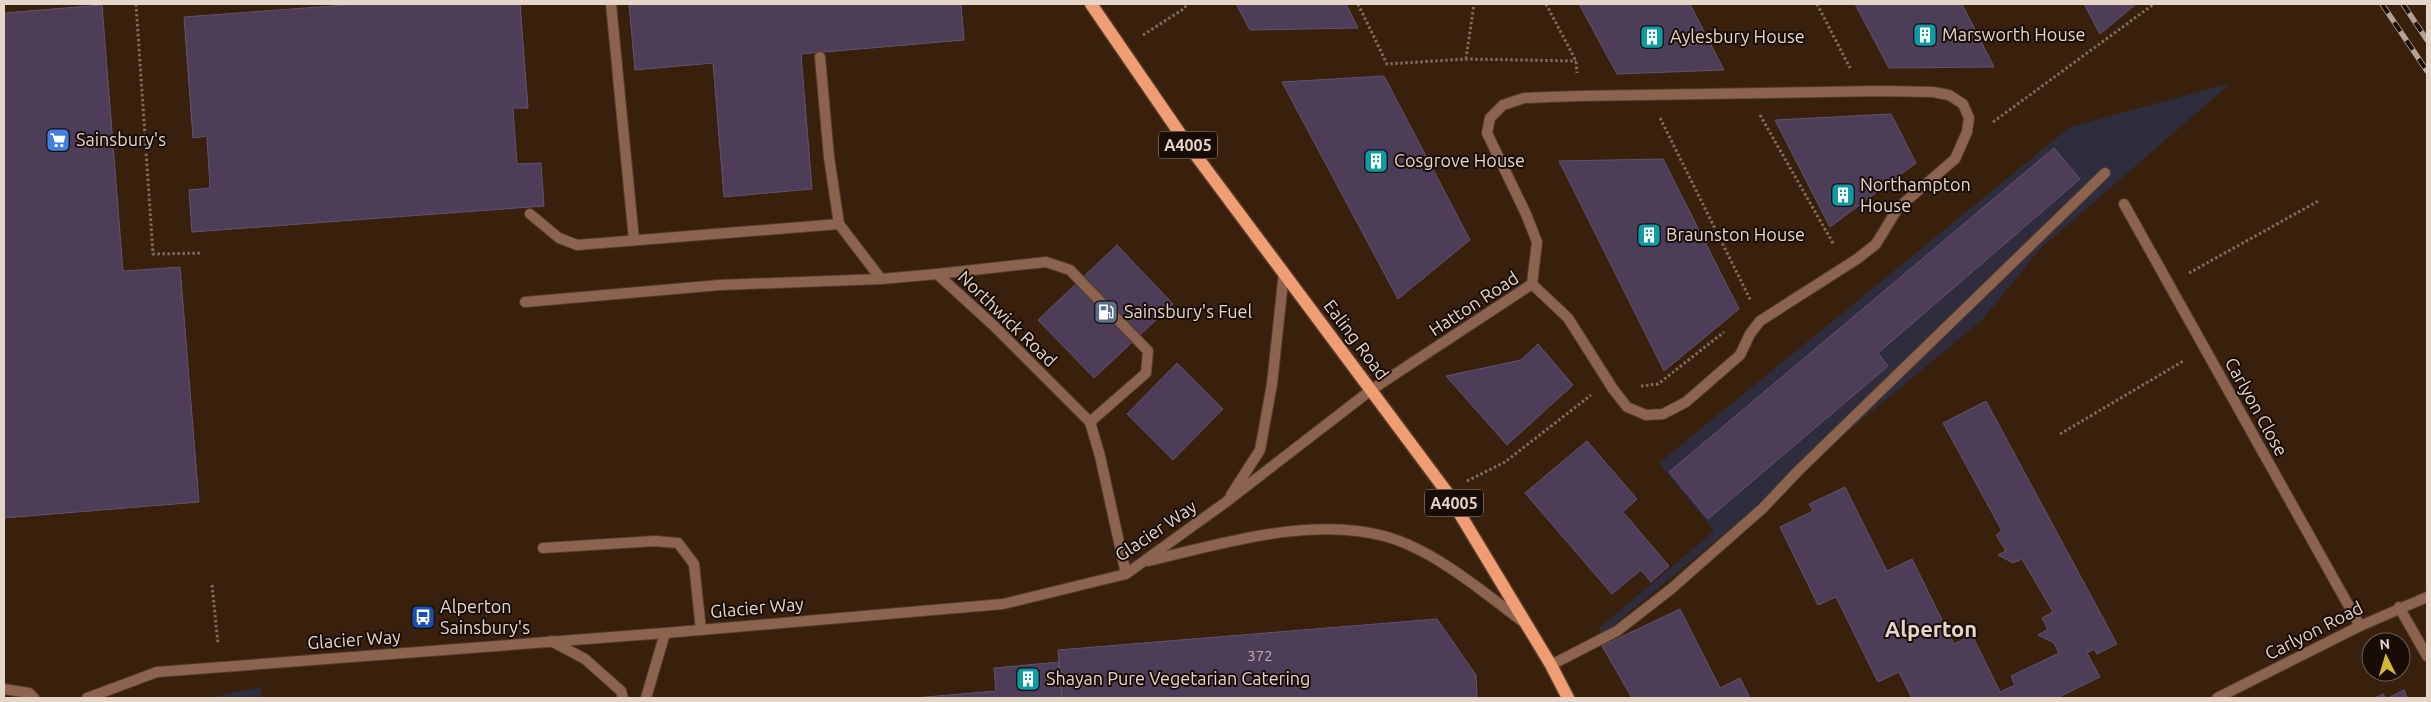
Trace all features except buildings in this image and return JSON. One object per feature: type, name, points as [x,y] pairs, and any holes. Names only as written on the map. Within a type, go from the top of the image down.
[{"type":"main road","name":"Ealing Road","points":[[1095,7],[1183,138],[1446,490],[1568,698]]},
{"type":"street","points":[[611,4],[634,240]]},
{"type":"street","points":[[820,57],[829,157],[839,224],[881,279]]},
{"type":"street","name":"Hatton Road","points":[[1861,91],[1933,92],[1949,95],[1963,104],[1970,118],[1967,132],[1955,159],[1898,208],[1876,244],[1857,259],[1760,321],[1750,334],[1740,355],[1686,402],[1663,414],[1646,415],[1627,407],[1613,389],[1568,318],[1532,284],[1536,242],[1526,214],[1488,133],[1490,118],[1503,106],[1524,98],[1861,91]]},
{"type":"street","points":[[1550,665],[1617,631],[1671,588],[1763,508],[1798,471],[2105,173]]},
{"type":"street","name":"Carlyon Close","points":[[2124,204],[2360,626]]},
{"type":"street","points":[[530,214],[559,238],[576,245],[839,224]]},
{"type":"street","points":[[937,274],[1046,262],[1070,270],[1148,351],[1146,373],[1090,422]]},
{"type":"street","points":[[1226,502],[1260,450],[1272,384],[1284,272]]},
{"type":"street","name":"Northwick Road","points":[[525,302],[720,285],[881,279],[937,274],[992,324],[1090,422],[1100,456],[1126,574]]},
{"type":"street","name":"Hatton Road","points":[[1371,390],[1532,284]]},
{"type":"street","name":"Glacier Way","points":[[87,698],[157,672],[666,633],[1003,604],[1126,574],[1226,502],[1371,390]]},
{"type":"street","points":[[1142,563],[1219,544],[1274,534],[1303,531],[1355,531],[1385,536],[1428,556],[1452,569],[1525,623]]},
{"type":"street","points":[[542,548],[655,541],[678,543],[694,564],[701,630]]},
{"type":"street","name":"Carlyon Road","points":[[2217,698],[2399,607],[2427,597]]},
{"type":"street","points":[[2399,607],[2427,656]]},
{"type":"street","points":[[646,698],[666,633]]},
{"type":"street","points":[[552,642],[585,659],[621,691],[624,698]]},
{"type":"street","points":[[4,689],[29,693],[34,698]]},
{"type":"path","points":[[136,4],[153,254],[201,253]]},
{"type":"path","points":[[1122,49],[1185,8],[1186,4]]},
{"type":"path","points":[[1358,4],[1388,64],[1466,59],[1576,61]]},
{"type":"path","points":[[1466,59],[1474,4]]},
{"type":"path","points":[[1546,4],[1576,61],[1578,96]]},
{"type":"path","points":[[1817,4],[1861,91]]},
{"type":"path","points":[[1961,145],[2154,4]]},
{"type":"path","points":[[1748,93],[1834,245]]},
{"type":"path","points":[[1648,95],[1755,308]]},
{"type":"path","points":[[2168,284],[2320,200]]},
{"type":"path","points":[[1827,251],[1842,239]]},
{"type":"path","points":[[1446,490],[1505,462],[1594,392],[1658,384],[1725,331]]},
{"type":"path","points":[[2060,434],[2205,349]]},
{"type":"path","points":[[212,585],[220,667]]},
{"type":"shaded area","points":[[2231,83],[2041,248],[1982,320],[1603,634],[1598,629],[1714,531],[1659,463],[2070,127]]},
{"type":"shaded area","points":[[260,687],[263,698],[208,698]]},
{"type":"railway","points":[[2382,4],[2427,71]]},
{"type":"railway","points":[[2403,4],[2427,40]]},
{"type":"place","name":"Marsworth House","points":[[1925,35]]},
{"type":"place","name":"Aylesbury House","points":[[1652,37]]},
{"type":"place","name":"Sainsbury's","points":[[58,140]]},
{"type":"place","name":"Cosgrove House","points":[[1376,161]]},
{"type":"place","name":"Northampton House","points":[[1843,195]]},
{"type":"place","name":"Braunston House","points":[[1649,235]]},
{"type":"place","name":"Sainsbury's Fuel","points":[[1106,312]]},
{"type":"place","name":"Alperton Sainsbury's","points":[[423,617]]},
{"type":"place","name":"Shayan Pure Vegetarian Catering","points":[[1028,679]]},
{"type":"district","name":"Alperton","points":[[1931,629]]}]
